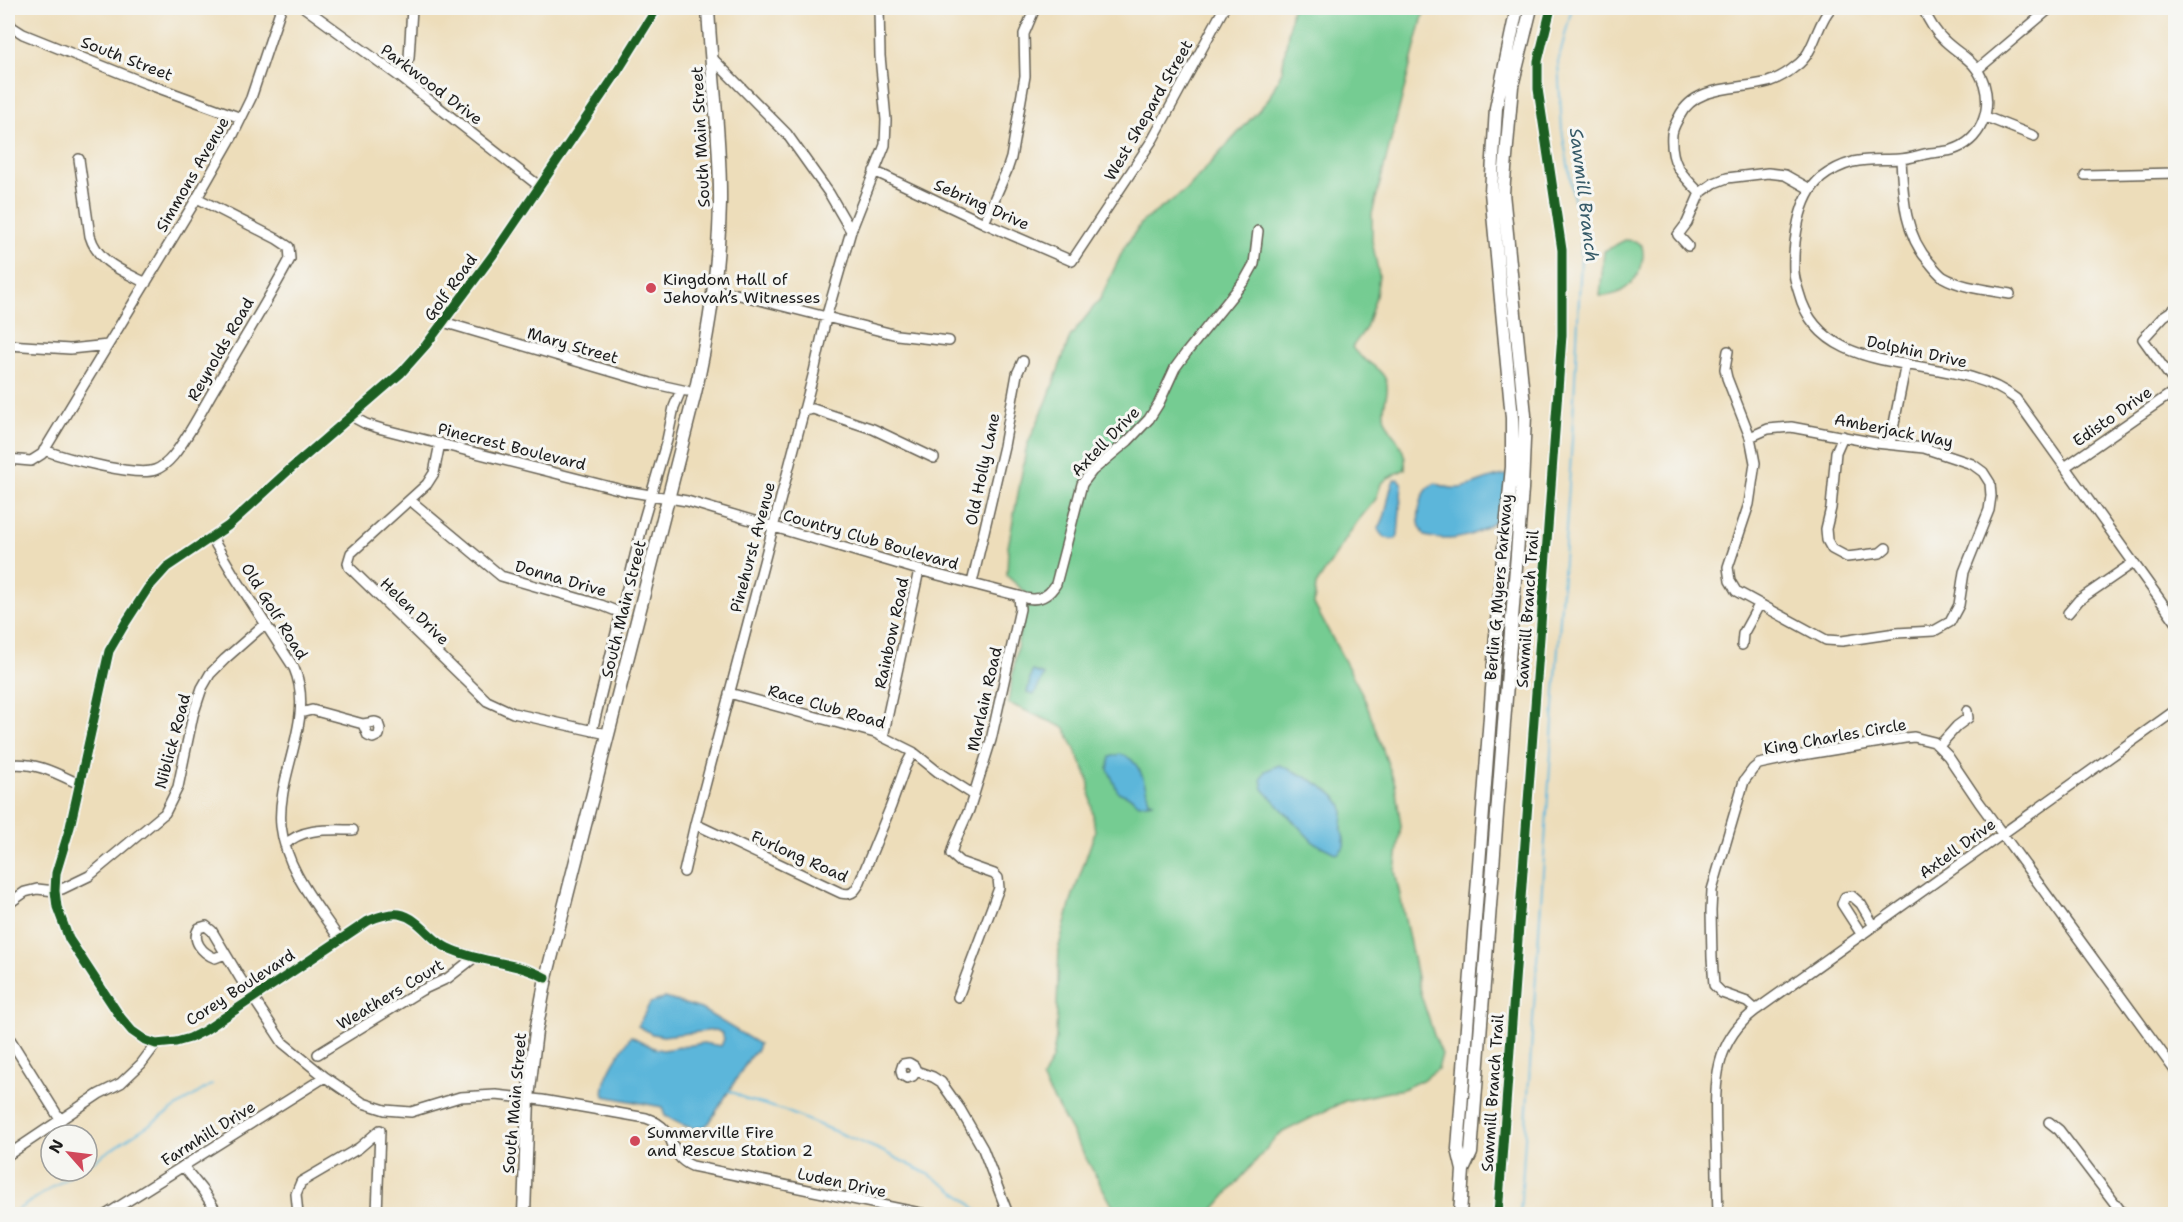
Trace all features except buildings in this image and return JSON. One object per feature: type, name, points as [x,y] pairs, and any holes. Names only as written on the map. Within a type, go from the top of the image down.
[{"type":"main road","name":"South Main Street","points":[[524,1215],[528,1098],[536,1031],[546,978],[695,393],[714,290],[720,204],[713,59],[708,8]]},
{"type":"main road","name":"Berlin G Myers Parkway","points":[[1460,1215],[1463,1170],[1458,1149],[1498,608],[1512,467],[1512,418],[1491,192],[1496,108],[1517,8]]},
{"type":"main road","name":"Berlin G Myers Parkway","points":[[1463,1170],[1471,1153],[1522,489],[1525,415],[1503,192],[1512,86],[1531,8]]},
{"type":"main road","points":[[1498,608],[1513,609]]},
{"type":"street","name":"Simmons Avenue","points":[[8,459],[26,462],[37,458],[44,450],[146,283],[241,118],[258,79],[281,8]]},
{"type":"street","name":"Parkwood Drive","points":[[305,8],[400,77],[539,186]]},
{"type":"street","points":[[400,77],[409,58],[412,8]]},
{"type":"street","name":"Golf Road","points":[[213,537],[401,373],[493,255],[612,80],[657,8]]},
{"type":"street","name":"Pinehurst Avenue","points":[[684,872],[694,824],[826,318],[851,231],[885,146],[879,8]]},
{"type":"street","points":[[984,223],[1008,170],[1011,158],[1025,76],[1024,34],[1035,8]]},
{"type":"street","name":"West Shepard Street","points":[[1074,255],[1153,139],[1224,8]]},
{"type":"street","points":[[1700,193],[1675,164],[1671,147],[1672,129],[1682,110],[1697,96],[1771,81],[1798,65],[1808,53],[1826,13],[1831,8]]},
{"type":"street","points":[[1688,246],[1678,235],[1687,223],[1691,209],[1700,193],[1714,183],[1727,178],[1768,173],[1785,175],[1810,189],[1834,169],[1852,162],[1901,159],[1952,150],[1965,144],[1977,133],[1986,117],[1987,100],[1978,69],[1966,56],[1946,42],[1933,27],[1923,8]]},
{"type":"street","points":[[1978,69],[2048,10]]},
{"type":"street","name":"South Street","points":[[8,20],[12,27],[22,34],[241,118]]},
{"type":"street","points":[[713,59],[787,134],[829,194],[851,231]]},
{"type":"street","points":[[1986,117],[2034,136]]},
{"type":"street","points":[[79,159],[90,236],[94,248],[110,264],[146,283]]},
{"type":"street","points":[[1901,159],[1908,223],[1913,240],[1925,257],[1942,276],[1954,282],[2010,294]]},
{"type":"street","name":"Sebring Drive","points":[[874,171],[984,223],[1072,261],[1074,255]]},
{"type":"street","points":[[2085,175],[2175,173]]},
{"type":"street","name":"Dolphin Drive","points":[[1810,189],[1802,206],[1794,261],[1798,289],[1810,319],[1826,336],[1846,350],[1865,356],[1943,370],[1974,378],[2003,390],[2021,405],[2065,467]]},
{"type":"street","name":"Reynolds Road","points":[[44,450],[67,458],[139,472],[156,470],[169,461],[188,432],[290,260],[289,247],[277,239],[197,198]]},
{"type":"street","name":"Axtell Drive","points":[[1019,596],[1029,600],[1037,599],[1046,596],[1056,584],[1082,484],[1092,471],[1128,441],[1149,419],[1186,353],[1245,280],[1254,264],[1258,231]]},
{"type":"street","points":[[714,290],[897,335],[949,341]]},
{"type":"street","points":[[2175,308],[2164,316],[2143,339],[2175,385]]},
{"type":"street","name":"Mary Street","points":[[443,322],[651,383],[695,393]]},
{"type":"street","points":[[8,345],[70,349],[108,345]]},
{"type":"street","points":[[1728,351],[1725,369],[1727,378],[1750,436],[1755,463],[1749,504],[1728,567],[1728,574],[1736,591],[1826,640],[1934,631],[1950,622],[1958,630]]},
{"type":"street","name":"Old Holly Lane","points":[[972,583],[1004,446],[1017,374],[1023,362]]},
{"type":"street","points":[[1890,444],[1906,363]]},
{"type":"street","points":[[591,731],[674,407],[681,390]]},
{"type":"street","name":"Edisto Drive","points":[[2065,467],[2175,390]]},
{"type":"street","points":[[803,411],[813,409],[873,429],[934,458]]},
{"type":"street","name":"Pinecrest Boulevard","points":[[351,416],[366,424],[651,496],[668,498]]},
{"type":"street","name":"Amberjack Way","points":[[1750,436],[1779,427],[1791,427],[1924,448],[1978,467],[1990,483],[1989,510],[1964,572],[1959,605],[1950,622]]},
{"type":"street","points":[[1843,436],[1836,452],[1831,508],[1826,529],[1827,540],[1832,549],[1847,557],[1880,553],[1886,548]]},
{"type":"street","name":"Helen Drive","points":[[440,443],[434,473],[427,484],[351,553],[349,567],[487,701],[513,713],[607,734]]},
{"type":"street","points":[[2065,467],[2175,622]]},
{"type":"street","name":"Country Club Boulevard","points":[[668,498],[696,504],[919,570],[1019,596]]},
{"type":"street","name":"Donna Drive","points":[[411,500],[506,579],[601,605],[621,613]]},
{"type":"street","points":[[8,1155],[99,1094],[121,1083],[141,1064],[156,1044],[138,1036],[121,1018],[69,939],[57,908],[56,873],[110,651],[126,621],[160,574],[174,560],[213,537]]},
{"type":"street","name":"Old Golf Road","points":[[213,537],[235,578],[297,675],[300,713],[281,805],[281,824],[285,844],[297,875],[340,940]]},
{"type":"street","points":[[2068,613],[2079,600],[2133,563]]},
{"type":"street","name":"Rainbow Road","points":[[883,737],[919,570]]},
{"type":"street","name":"Marlain Road","points":[[958,997],[999,888],[998,878],[994,874],[960,862],[951,854],[974,795],[991,740],[1020,609],[1019,596]]},
{"type":"street","points":[[1742,645],[1743,634],[1759,605]]},
{"type":"street","name":"Niblick Road","points":[[8,904],[31,890],[55,891],[88,876],[165,813],[178,787],[193,715],[202,688],[210,674],[225,659],[259,629],[267,625]]},
{"type":"street","name":"Race Club Road","points":[[729,693],[883,737],[913,752],[938,772],[974,795]]},
{"type":"street","points":[[300,713],[312,710],[363,724]]},
{"type":"street","name":"Axtell Drive","points":[[1756,1010],[2175,710]]},
{"type":"street","points":[[1967,711],[1968,718],[1957,726],[1939,746],[2175,1072]]},
{"type":"street","name":"King Charles Circle","points":[[1756,1010],[1748,1002],[1722,993],[1714,985],[1712,958],[1712,890],[1743,781],[1759,764],[1802,755],[1914,737],[1928,740],[1939,746]]},
{"type":"street","name":"Furlong Road","points":[[694,824],[752,850],[778,865],[850,894],[855,892],[859,884],[913,752]]},
{"type":"street","points":[[8,765],[42,767],[79,784]]},
{"type":"street","points":[[285,844],[291,838],[319,831],[353,830]]},
{"type":"street","points":[[1862,935],[1842,904],[1845,897],[1852,896],[1858,901],[1874,926]]},
{"type":"street","name":"Corey Boulevard","points":[[156,1044],[190,1038],[219,1023],[376,918],[399,914],[419,924],[442,945],[475,957],[532,970],[546,978]]},
{"type":"street","name":"Luden Drive","points":[[225,954],[283,1043],[325,1077],[363,1103],[385,1110],[416,1112],[468,1096],[496,1095],[528,1098],[654,1121],[667,1130],[680,1158],[692,1166],[925,1215]]},
{"type":"street","name":"Weathers Court","points":[[318,1054],[422,990],[448,978],[475,957]]},
{"type":"street","points":[[1718,1215],[1717,1076],[1722,1056],[1730,1039],[1740,1024],[1756,1010]]},
{"type":"street","points":[[8,1036],[61,1121]]},
{"type":"street","points":[[916,1071],[933,1077],[947,1088],[983,1149],[1006,1210],[1000,1215]]},
{"type":"street","name":"Farmhill Drive","points":[[107,1215],[325,1077]]},
{"type":"street","points":[[377,1215],[380,1130],[385,1110]]},
{"type":"street","points":[[2049,1122],[2059,1130],[2124,1215]]},
{"type":"street","points":[[298,1215],[296,1194],[301,1182],[359,1148],[380,1130]]},
{"type":"street","points":[[183,1166],[218,1215]]},
{"type":"green space","points":[[1292,8],[1425,8],[1372,214],[1372,241],[1379,275],[1376,296],[1366,328],[1352,347],[1385,378],[1387,388],[1385,419],[1402,449],[1405,469],[1381,484],[1376,499],[1357,522],[1316,585],[1314,604],[1364,697],[1395,784],[1401,826],[1395,871],[1420,992],[1442,1054],[1438,1069],[1422,1080],[1403,1089],[1345,1101],[1279,1134],[1210,1214],[1117,1214],[1042,1079],[1052,1059],[1056,1038],[1059,946],[1072,898],[1095,832],[1088,778],[1065,728],[1008,703],[1026,593],[1007,576],[1008,547],[1027,445],[1047,401],[1070,337],[1100,299],[1124,248],[1142,222],[1186,190],[1268,100],[1282,71]]},
{"type":"green space","points":[[1625,240],[1635,241],[1642,246],[1642,264],[1638,273],[1627,287],[1619,292],[1600,296],[1604,251]]},
{"type":"water","points":[[1508,475],[1517,485],[1512,499],[1505,511],[1482,530],[1454,539],[1425,536],[1419,524],[1419,511],[1424,494],[1431,485],[1436,483],[1446,487],[1463,487]]},
{"type":"water","points":[[1398,479],[1402,484],[1398,536],[1396,539],[1390,539],[1383,536],[1378,529],[1384,517],[1391,486],[1394,480]]},
{"type":"water","points":[[1032,671],[1044,675],[1034,695],[1027,693]]},
{"type":"water","points":[[1120,754],[1127,756],[1137,766],[1149,801],[1154,802],[1139,804],[1118,792],[1108,769],[1110,757]]},
{"type":"water","points":[[1279,765],[1314,782],[1332,794],[1342,806],[1344,843],[1343,848],[1337,854],[1313,842],[1263,789],[1261,779],[1265,771]]},
{"type":"water","points":[[665,998],[701,1009],[759,1044],[709,1123],[698,1128],[687,1127],[665,1116],[662,1107],[604,1096],[603,1090],[608,1074],[631,1036],[663,1050],[703,1043],[721,1046],[724,1039],[722,1033],[716,1030],[663,1036],[652,1034],[638,1026],[650,1003]]},
{"type":"waterway","name":"Sawmill Branch","points":[[1520,1214],[1572,440],[1581,258],[1581,239],[1562,130],[1558,62],[1572,8]]},
{"type":"waterway","points":[[99,1157],[212,1084]]},
{"type":"waterway","points":[[728,1090],[748,1100],[783,1110],[880,1150],[930,1175],[964,1198],[981,1214]]},
{"type":"waterway","points":[[11,1214],[59,1183]]},
{"type":"cycle path","points":[[546,978],[522,968],[460,953],[436,940],[419,924],[406,916],[387,915],[368,921],[204,1031],[176,1042],[156,1044],[132,1031],[121,1018],[69,939],[57,907],[56,873],[70,827],[109,651],[148,588],[167,567],[228,526],[401,373],[426,345],[493,255],[612,80],[657,8]]},
{"type":"cycle path","name":"Sawmill Branch Trail","points":[[1498,1214],[1562,335],[1562,250],[1538,89],[1538,61],[1551,8]]},
{"type":"place","name":"Kingdom Hall of Jehovah’s Witnesses","points":[[651,288]]},
{"type":"place","name":"Summerville Fire and Rescue Station 2","points":[[635,1141]]}]
